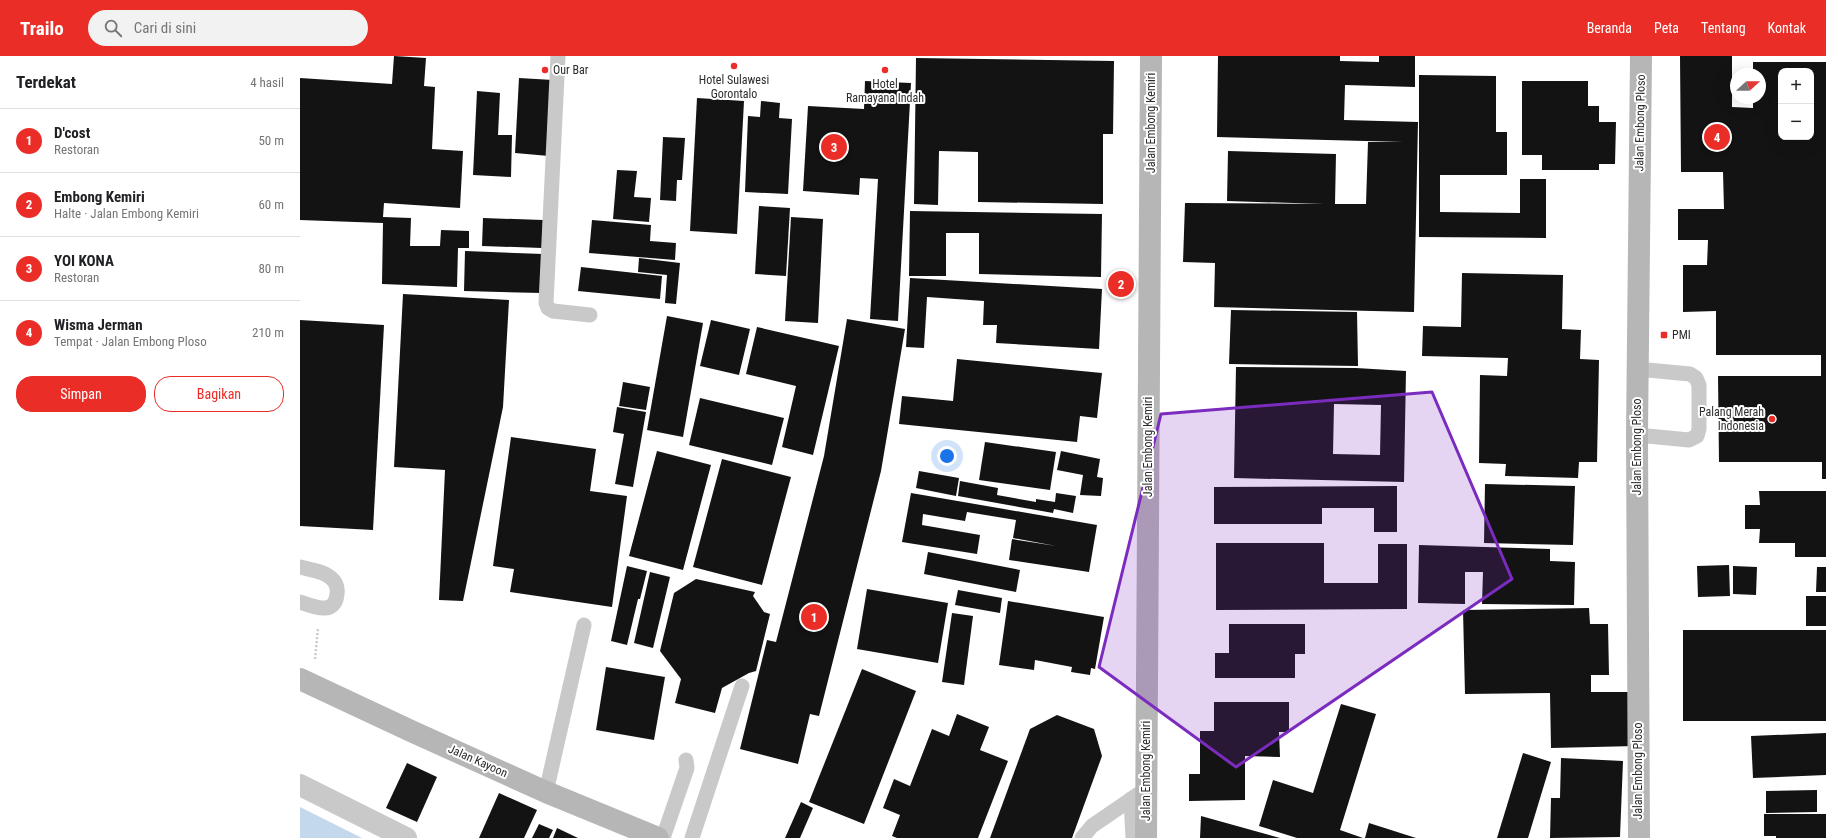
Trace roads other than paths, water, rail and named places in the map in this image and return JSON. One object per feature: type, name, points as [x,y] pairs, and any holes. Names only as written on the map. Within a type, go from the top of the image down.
[{"type":"street","name":"Jalan Embong Kemiri","points":[[1146,838],[1139,794],[1151,56]]},
{"type":"street","name":"Jalan Embong Ploso","points":[[1639,838],[1637,369],[1641,56]]},
{"type":"street","name":"Jalan Kayoon","points":[[307,681],[411,731],[546,792],[658,838]]},
{"type":"street","points":[[300,785],[406,838]]},
{"type":"lane","points":[[558,56],[546,303],[553,311],[590,315]]},
{"type":"lane","points":[[1637,369],[1690,374],[1696,378],[1699,385],[1699,429],[1697,436],[1689,440],[1637,435]]},
{"type":"lane","points":[[300,567],[333,579],[338,590],[337,600],[331,607],[319,609],[300,602]]},
{"type":"lane","points":[[546,792],[584,625]]},
{"type":"lane","points":[[692,838],[742,686]]},
{"type":"lane","points":[[663,838],[687,768],[686,760]]},
{"type":"lane","points":[[1082,838],[1092,826],[1139,794]]},
{"type":"lane","points":[[1133,838],[1139,794]]},
{"type":"water","points":[[300,807],[362,838],[300,838]]},
{"type":"place","name":"Hotel Sulawesi Gorontalo","points":[[734,66]]},
{"type":"place","name":"Our Bar","points":[[545,70]]},
{"type":"place","name":"Hotel Ramayana Indah","points":[[885,70]]},
{"type":"place","name":"Wisma Jerman","points":[[1717,137]]},
{"type":"place","name":"YOI KONA","points":[[834,147]]},
{"type":"place","name":"Embong Kemiri","points":[[1121,284]]},
{"type":"place","name":"PMI","points":[[1664,335]]},
{"type":"place","name":"Palang Merah Indonesia","points":[[1772,419]]},
{"type":"place","name":"D'cost","points":[[814,617]]}]
